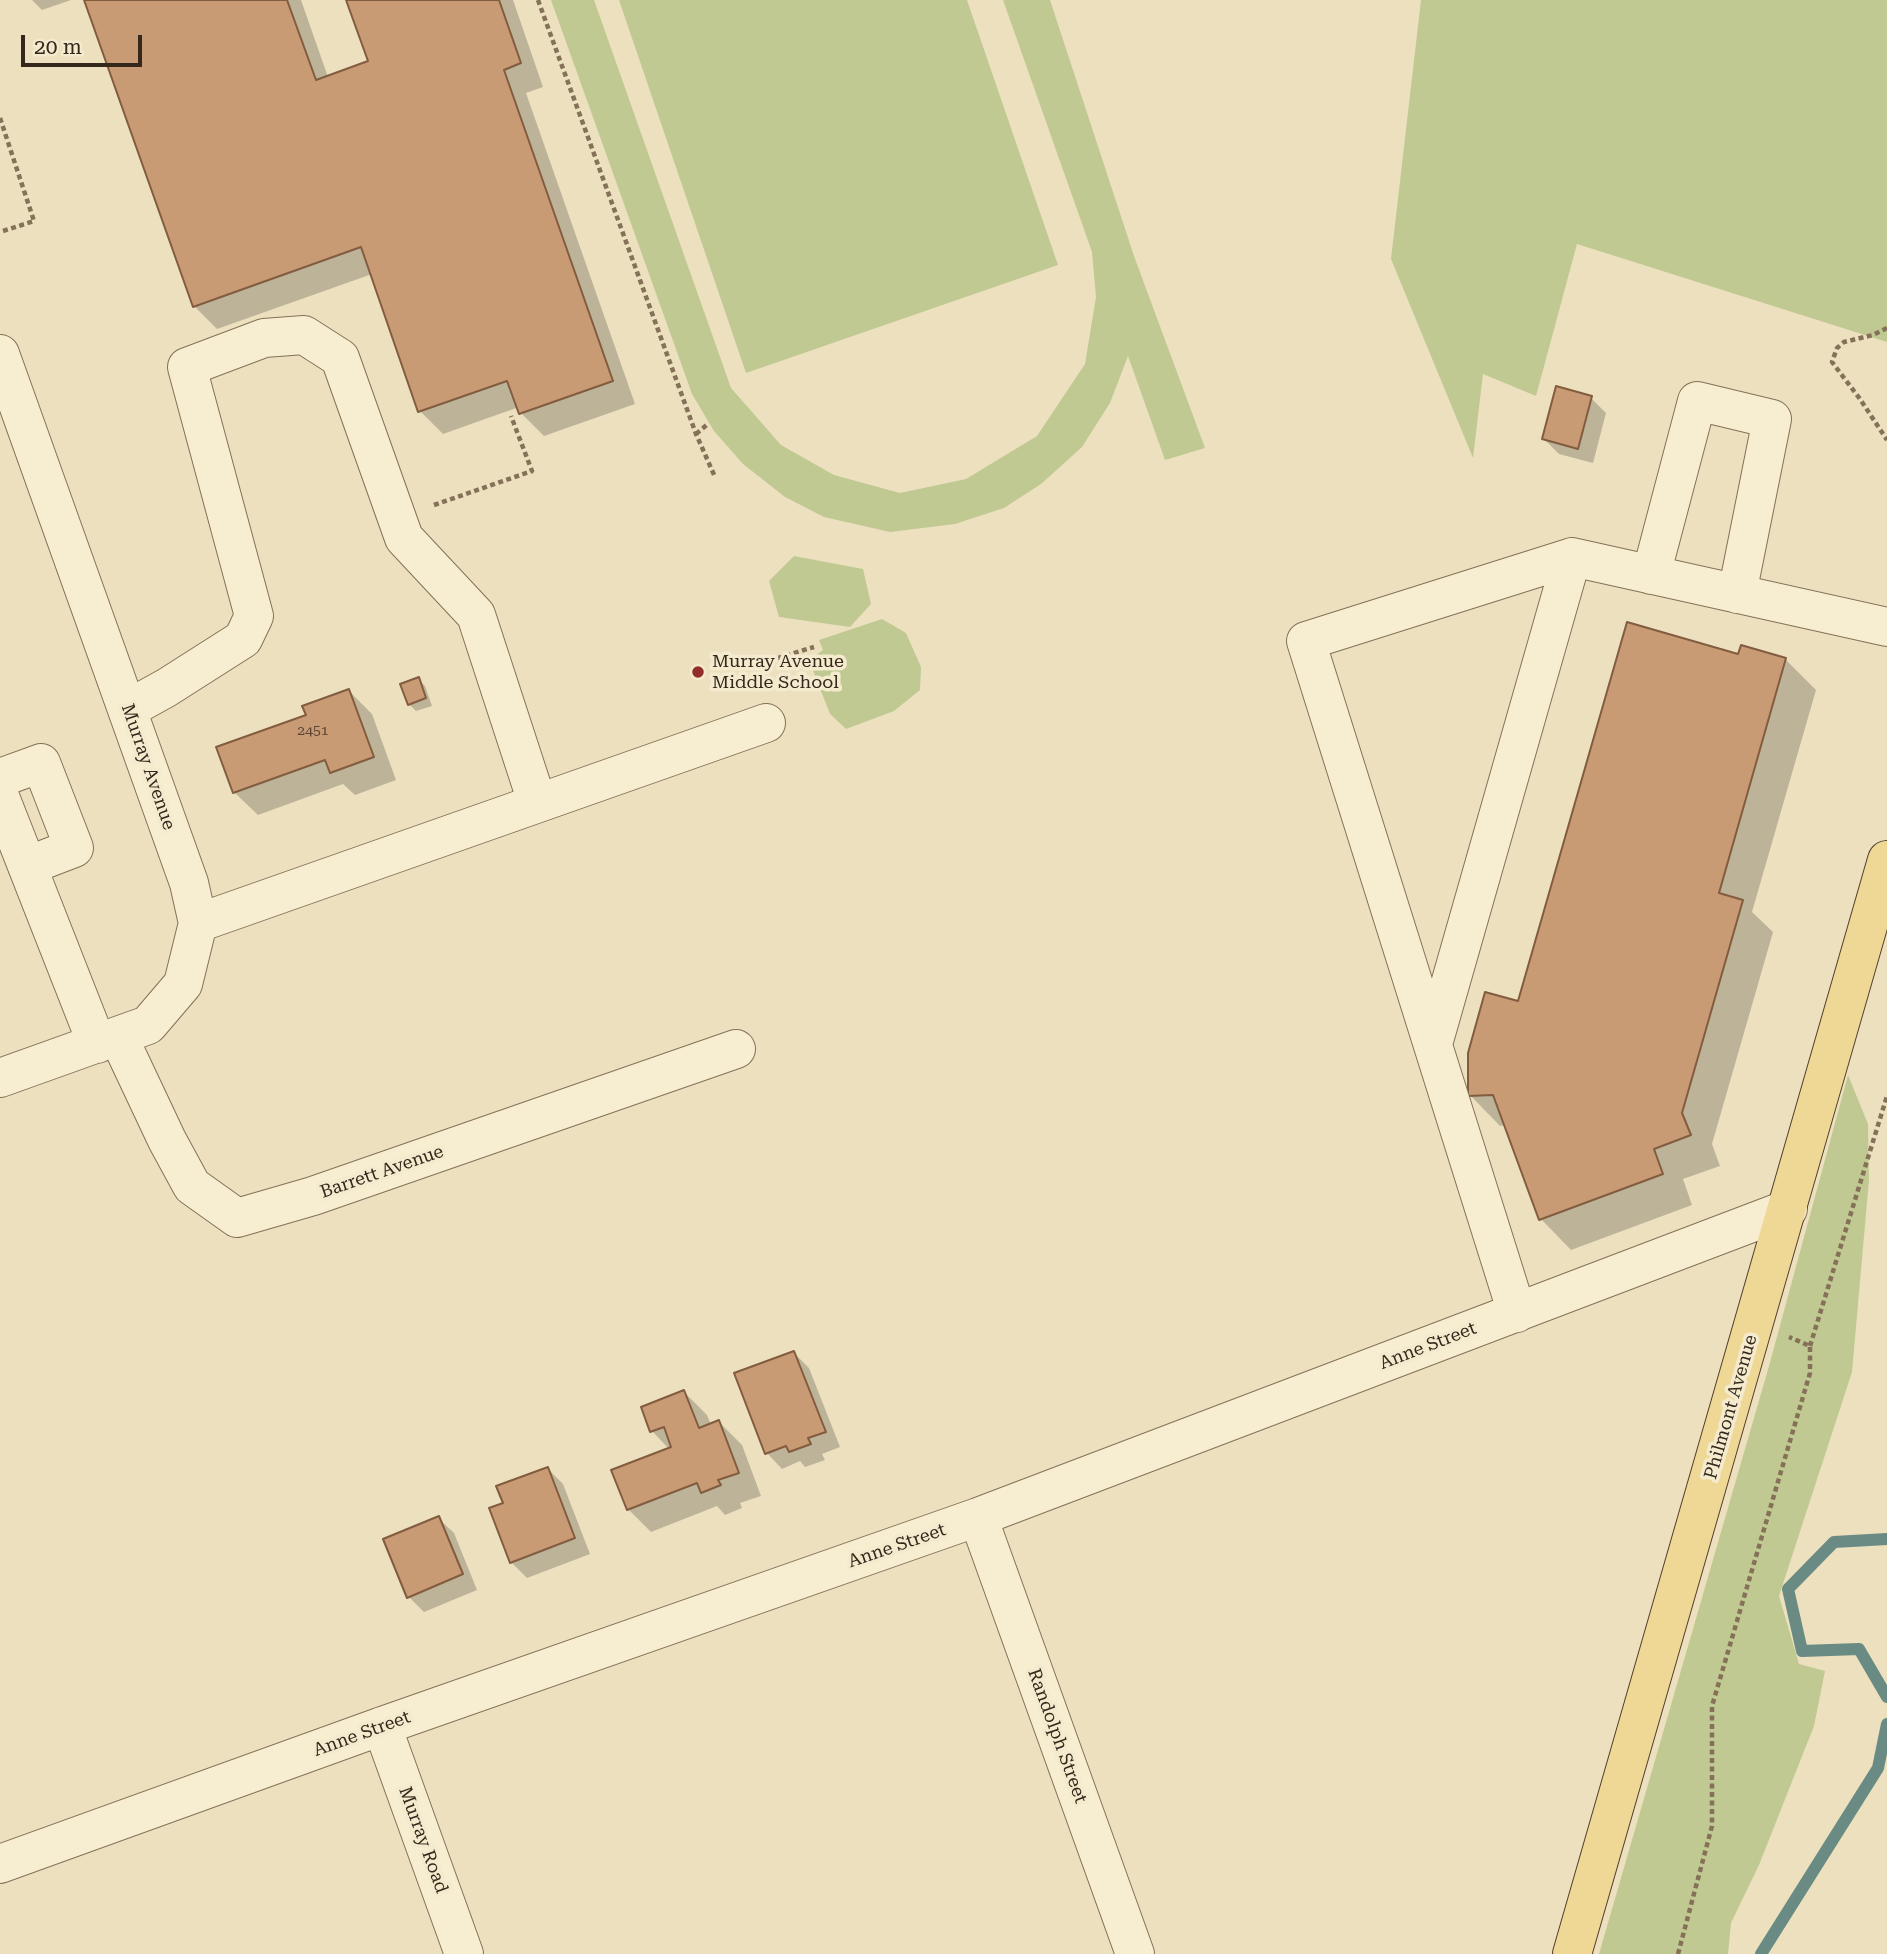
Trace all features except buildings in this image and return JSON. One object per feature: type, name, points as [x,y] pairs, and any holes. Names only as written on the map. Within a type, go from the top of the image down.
[{"type":"main road","name":"Philmont Avenue","points":[[1572,1954],[1887,860]]},
{"type":"street","points":[[128,709],[243,639],[254,616],[187,366],[264,338],[304,335],[340,358],[404,538],[475,615],[537,802]]},
{"type":"street","name":"Murray Avenue","points":[[0,354],[189,883],[198,923],[183,984],[148,1025],[0,1078]]},
{"type":"street","points":[[1651,575],[1697,401],[1772,419],[1737,594]]},
{"type":"street","points":[[1433,1044],[1572,557]]},
{"type":"street","points":[[1517,1312],[1306,641],[1572,557],[1887,627]]},
{"type":"street","points":[[198,923],[766,723]]},
{"type":"street","points":[[0,778],[41,763],[74,848],[27,866]]},
{"type":"street","points":[[0,797],[27,866],[108,1040]]},
{"type":"street","name":"Barrett Avenue","points":[[108,1040],[192,1186],[237,1217],[313,1196],[736,1049]]},
{"type":"street","name":"Anne Street","points":[[0,1864],[382,1726],[978,1517],[1788,1209]]},
{"type":"street","name":"Randolph Street","points":[[978,1517],[1135,1954]]},
{"type":"street","name":"Murray Road","points":[[382,1726],[464,1954]]},
{"type":"path","points":[[538,0],[696,434],[715,477]]},
{"type":"path","points":[[0,118],[34,221],[0,232]]},
{"type":"path","points":[[1887,328],[1873,335],[1844,342],[1837,348],[1832,362],[1887,440]]},
{"type":"path","points":[[433,505],[532,471],[511,416]]},
{"type":"path","points":[[696,434],[709,423]]},
{"type":"path","points":[[745,667],[814,647]]},
{"type":"path","points":[[1678,1954],[1712,1826],[1712,1706],[1810,1373],[1810,1346],[1887,1096]]},
{"type":"path","points":[[1788,1336],[1810,1346]]},
{"type":"green space","points":[[551,0],[594,0],[731,388],[781,445],[834,475],[900,493],[966,479],[1037,436],[1085,364],[1096,297],[1092,252],[1003,0],[1050,0],[1134,256],[1205,448],[1165,460],[1128,356],[1110,403],[1082,447],[1041,484],[1004,508],[955,524],[890,532],[824,517],[785,497],[743,464],[714,431],[692,394]]},
{"type":"green space","points":[[619,0],[967,0],[1058,265],[746,373]]},
{"type":"green space","points":[[1421,0],[1887,0],[1887,342],[1577,244],[1536,396],[1483,374],[1473,458],[1391,259]]},
{"type":"green space","points":[[794,556],[863,569],[871,604],[850,627],[779,617],[769,581]]},
{"type":"green space","points":[[882,619],[906,633],[921,667],[920,690],[894,711],[846,729],[830,714],[811,659],[823,650],[819,640]]},
{"type":"green space","points":[[1848,1075],[1868,1124],[1869,1180],[1852,1372],[1779,1596],[1799,1664],[1825,1671],[1814,1726],[1759,1865],[1731,1923],[1728,1954],[1599,1954],[1769,1366]]},
{"type":"waterway","points":[[1887,1539],[1834,1542],[1788,1589],[1802,1651],[1859,1649],[1887,1697]]},
{"type":"waterway","points":[[1761,1954],[1878,1768],[1887,1724]]},
{"type":"place","name":"Murray Avenue Middle School","points":[[698,672]]}]
